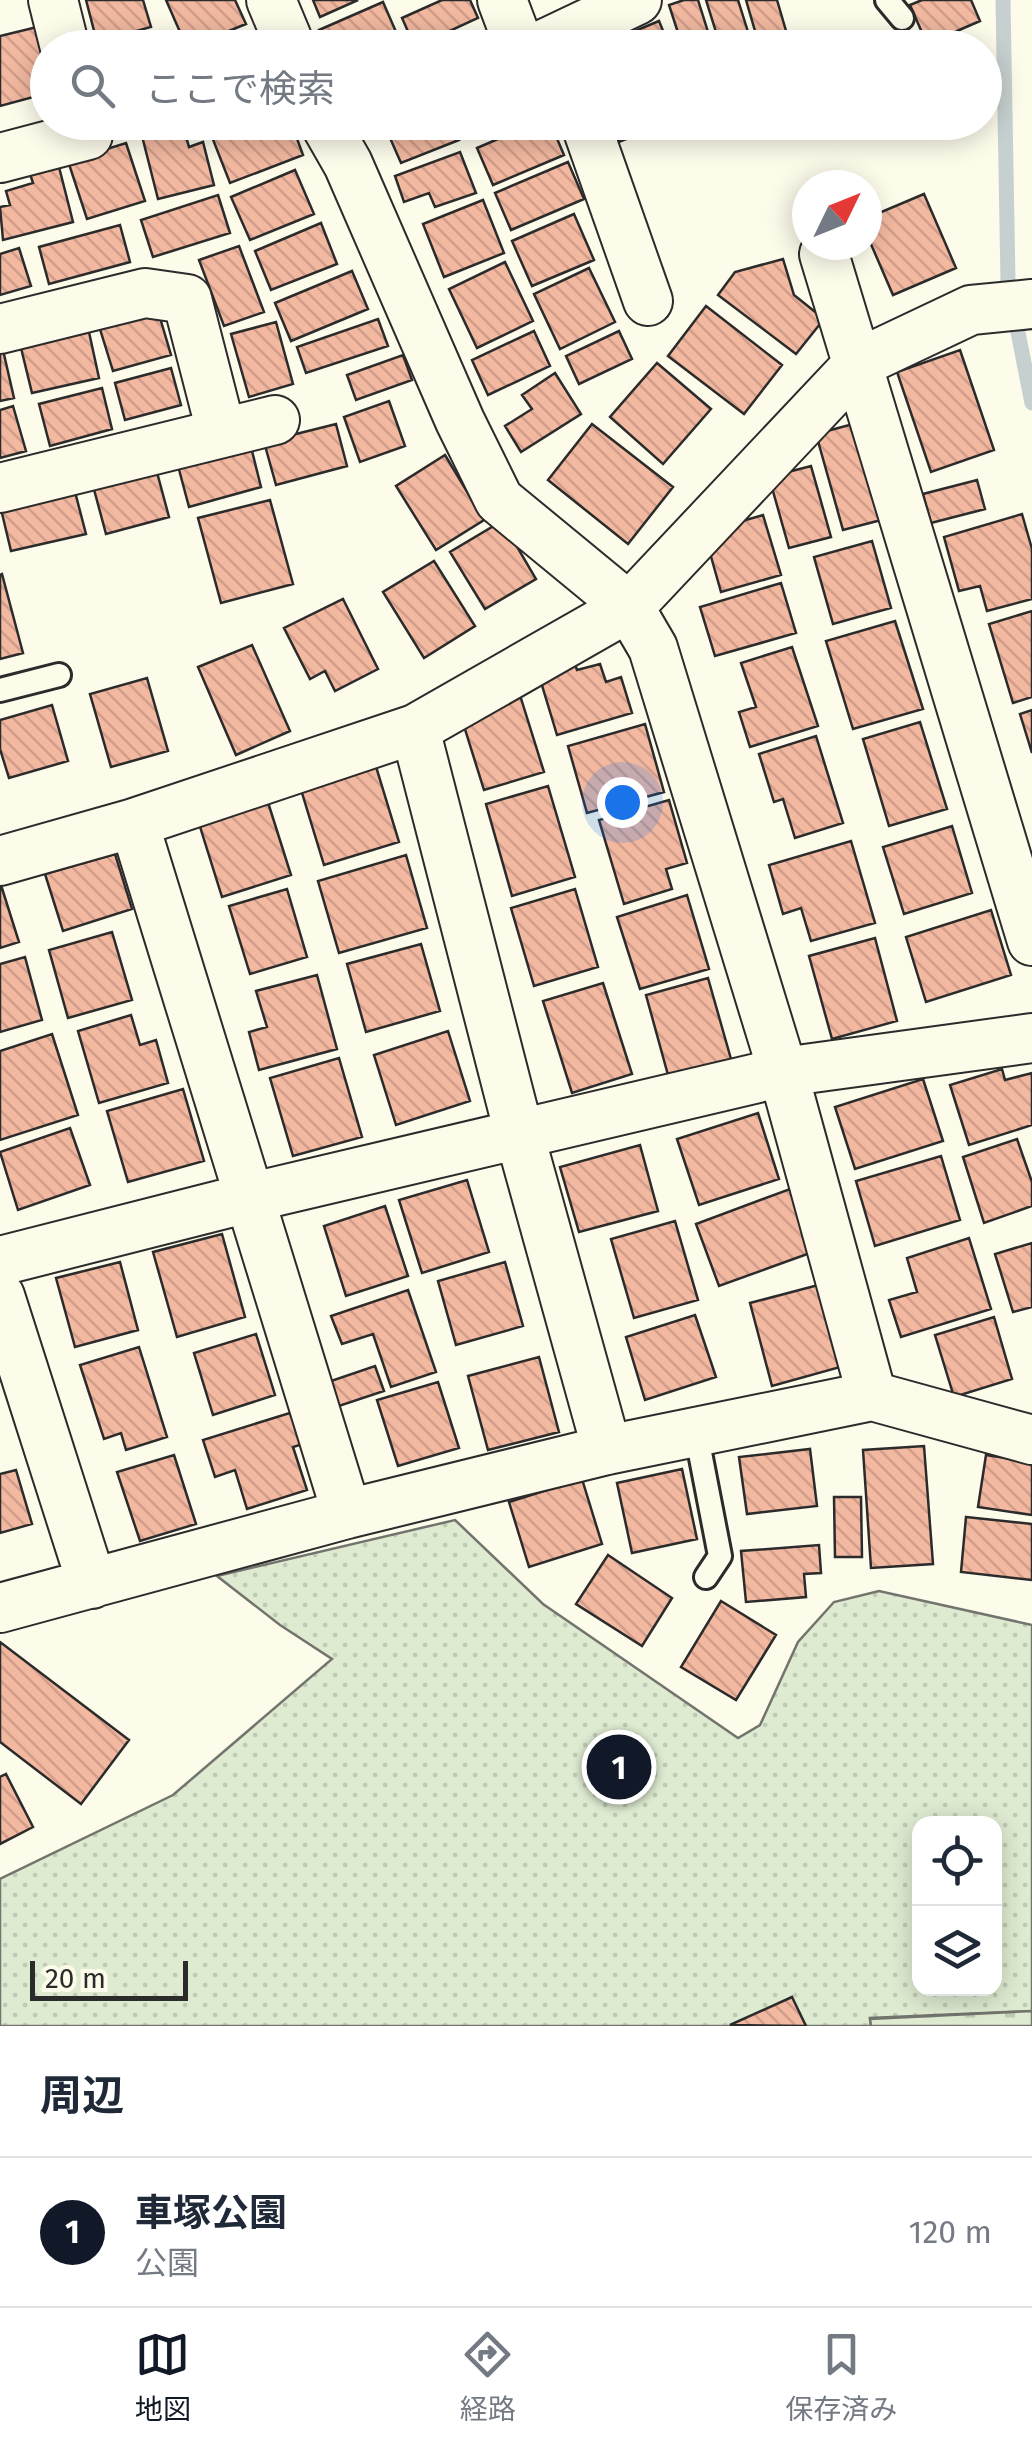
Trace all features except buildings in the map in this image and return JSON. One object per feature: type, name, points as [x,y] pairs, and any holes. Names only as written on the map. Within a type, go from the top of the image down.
[{"type":"street","points":[[53,0],[60,30]]},
{"type":"street","points":[[270,0],[283,30]]},
{"type":"street","points":[[502,0],[529,30]]},
{"type":"street","points":[[574,30],[637,0]]},
{"type":"street","points":[[0,158],[72,140]]},
{"type":"street","points":[[335,140],[499,500],[629,607],[653,648],[783,1072],[872,1396]]},
{"type":"street","points":[[591,140],[648,301]]},
{"type":"street","points":[[826,260],[1032,941]]},
{"type":"street","points":[[0,329],[146,292],[187,300],[221,431]]},
{"type":"street","points":[[0,861],[134,823],[415,729],[629,607],[859,363],[978,310],[1032,304]]},
{"type":"street","points":[[0,488],[275,420]]},
{"type":"street","points":[[415,729],[519,1134],[607,1450]]},
{"type":"street","points":[[134,823],[347,1514]]},
{"type":"street","points":[[0,1261],[248,1198],[783,1072],[1032,1038]]},
{"type":"street","points":[[0,1296],[92,1584]]},
{"type":"street","points":[[0,1608],[347,1514],[607,1450],[872,1396],[1032,1440]]},
{"type":"lane","points":[[0,690],[58,675]]},
{"type":"lane","points":[[696,1432],[720,1556],[706,1577]]},
{"type":"green space","points":[[455,1520],[543,1604],[738,1738],[760,1725],[798,1642],[834,1602],[879,1591],[1032,1625],[1032,2011],[870,2018],[871,2026],[0,2026],[0,1879],[173,1795],[332,1659],[217,1576]]},
{"type":"green space","points":[[1032,2011],[1032,2026],[871,2026],[870,2019]]},
{"type":"waterway","points":[[1003,0],[1008,282],[1032,403]]},
{"type":"place","name":"車塚公園","points":[[619,1767]]}]
